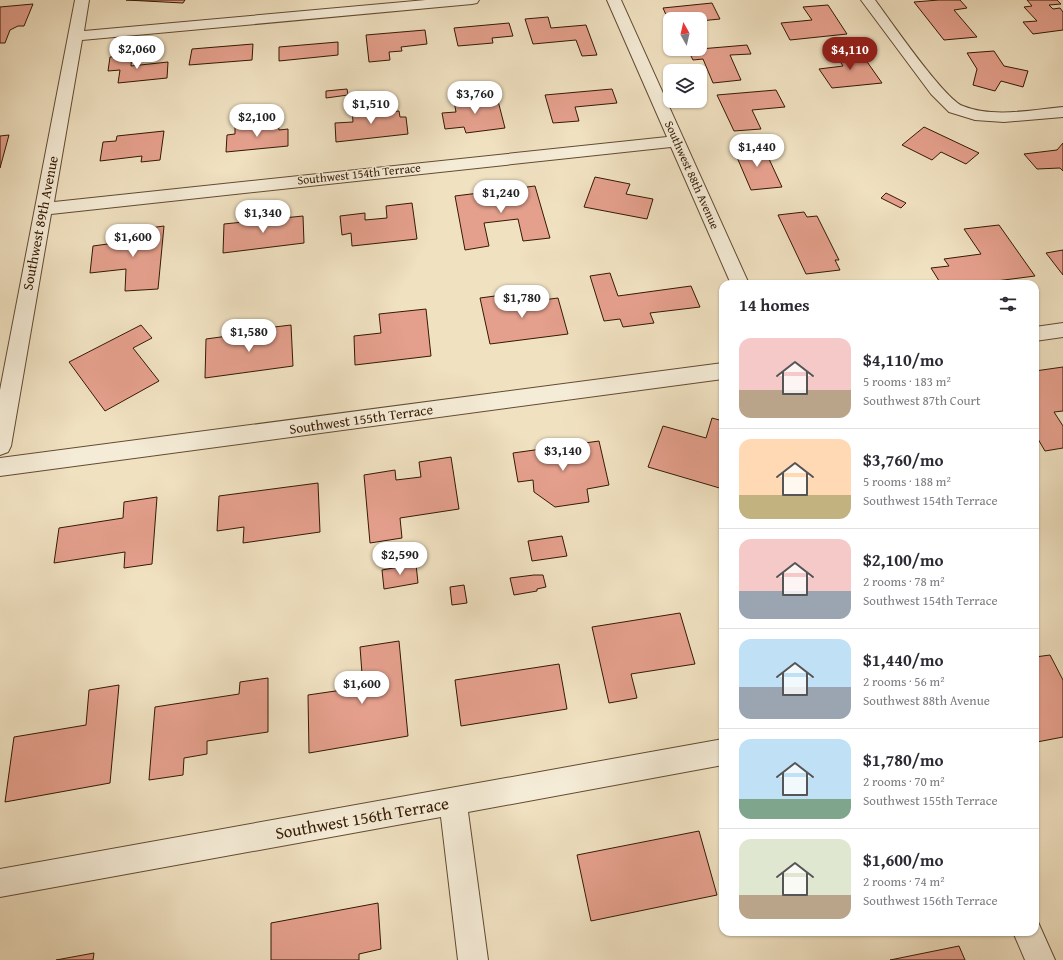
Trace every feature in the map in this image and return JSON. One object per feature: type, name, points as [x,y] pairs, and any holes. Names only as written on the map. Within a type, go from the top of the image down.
[{"type":"street","name":"Southwest 89th Avenue","points":[[0,446],[6,374],[43,209],[82,0]]},
{"type":"street","points":[[75,36],[348,5],[472,0]]},
{"type":"street","name":"Southwest 88th Avenue","points":[[614,0],[738,280]]},
{"type":"street","points":[[868,0],[936,91],[948,104],[963,113],[975,116],[1004,118],[1063,112]]},
{"type":"street","name":"Southwest 154th Terrace","points":[[43,209],[676,140]]},
{"type":"street","points":[[1039,333],[1063,330]]},
{"type":"street","name":"Southwest 155th Terrace","points":[[0,467],[719,372]]},
{"type":"street","name":"Southwest 156th Terrace","points":[[0,883],[719,753]]},
{"type":"street","points":[[453,802],[473,960]]},
{"type":"street","points":[[1030,936],[1040,960]]},
{"type":"building","points":[[126,0],[185,0],[183,3]]},
{"type":"building","points":[[960,0],[967,8],[954,10],[977,37],[944,40],[914,2]]},
{"type":"building","points":[[1027,0],[1057,0],[1061,4],[1049,5],[1053,9],[1060,8],[1063,12],[1063,30],[1033,34],[1023,22],[1037,21],[1024,7],[1032,6]]},
{"type":"building","points":[[712,3],[720,19],[707,20],[707,12],[665,12],[663,8]]},
{"type":"building","points":[[33,4],[24,26],[18,26],[10,30],[5,43],[0,43],[0,7]]},
{"type":"building","points":[[828,5],[847,34],[790,40],[781,23],[812,20],[803,7]]},
{"type":"building","points":[[548,17],[551,28],[586,25],[597,55],[582,56],[576,40],[533,44],[525,19]]},
{"type":"building","points":[[509,23],[513,36],[492,38],[493,43],[458,46],[454,28]]},
{"type":"building","points":[[425,30],[427,44],[401,47],[402,51],[389,52],[390,60],[369,62],[366,35]]},
{"type":"building","points":[[338,42],[338,55],[279,61],[279,47]]},
{"type":"building","points":[[253,44],[252,60],[189,65],[192,49]]},
{"type":"building","points":[[747,45],[751,54],[730,55],[741,80],[713,83],[707,69],[707,64],[705,64],[703,59],[693,60],[691,56],[707,56],[707,48]]},
{"type":"building","points":[[858,49],[882,83],[832,88],[819,69],[843,66],[833,51]]},
{"type":"building","points":[[994,51],[1004,66],[1028,71],[1023,87],[1001,81],[995,91],[973,85],[977,69],[967,53]]},
{"type":"building","points":[[132,55],[131,66],[168,62],[167,78],[118,83],[120,70],[108,71],[110,57]]},
{"type":"building","points":[[347,89],[348,95],[326,98],[326,91]]},
{"type":"building","points":[[612,89],[617,103],[575,107],[579,121],[553,123],[545,95]]},
{"type":"building","points":[[776,90],[785,107],[752,110],[761,129],[734,131],[717,95]]},
{"type":"building","points":[[469,94],[471,100],[497,97],[505,128],[466,133],[464,127],[445,129],[442,113],[456,112],[453,96]]},
{"type":"building","points":[[379,106],[380,113],[399,111],[400,117],[406,117],[408,134],[336,142],[335,123],[353,122],[352,109]]},
{"type":"building","points":[[278,123],[279,130],[288,129],[288,146],[226,152],[227,135],[235,134],[235,127]]},
{"type":"building","points":[[924,127],[979,153],[966,164],[941,152],[932,160],[902,145]]},
{"type":"building","points":[[164,131],[160,160],[141,162],[142,156],[100,161],[103,142],[116,141],[117,136]]},
{"type":"building","points":[[9,135],[0,168],[0,136]]},
{"type":"building","points":[[1063,143],[1063,171],[1060,168],[1037,169],[1024,154],[1057,150]]},
{"type":"building","points":[[763,146],[782,187],[751,190],[733,148]]},
{"type":"building","points":[[595,177],[630,184],[626,194],[653,199],[647,219],[584,207]]},
{"type":"building","points":[[535,186],[550,238],[523,241],[518,219],[484,223],[489,246],[465,250],[455,196]]},
{"type":"building","points":[[886,193],[906,203],[901,208],[881,198]]},
{"type":"building","points":[[412,203],[417,239],[352,246],[351,233],[342,235],[340,216],[365,213],[365,220],[387,218],[386,206]]},
{"type":"building","points":[[804,212],[807,217],[817,216],[839,260],[835,260],[840,270],[806,274],[778,215]]},
{"type":"building","points":[[303,216],[304,243],[223,253],[224,224]]},
{"type":"building","points":[[999,225],[1035,276],[1004,280],[938,280],[931,268],[949,266],[944,259],[981,254],[964,229]]},
{"type":"building","points":[[164,226],[158,289],[125,291],[126,269],[90,273],[93,246],[115,243],[115,237],[132,236],[134,230]]},
{"type":"building","points":[[1063,250],[1063,275],[1046,253]]},
{"type":"building","points":[[610,273],[618,296],[691,286],[700,307],[650,313],[654,323],[623,327],[620,319],[604,321],[590,276]]},
{"type":"building","points":[[510,294],[512,304],[558,298],[568,334],[490,344],[480,298]]},
{"type":"building","points":[[426,309],[431,356],[355,365],[354,336],[381,333],[379,314]]},
{"type":"building","points":[[141,325],[152,338],[133,348],[159,381],[105,411],[69,362]]},
{"type":"building","points":[[291,325],[293,366],[205,378],[206,339],[228,336],[229,340],[267,335],[266,328]]},
{"type":"building","points":[[1063,367],[1063,411],[1054,412],[1063,426],[1063,448],[1045,451],[1039,441],[1039,370]]},
{"type":"building","points":[[712,418],[719,420],[719,488],[648,467],[663,426],[706,438]]},
{"type":"building","points":[[599,441],[609,485],[587,489],[589,502],[555,507],[534,492],[533,480],[518,482],[513,453]]},
{"type":"building","points":[[451,457],[459,509],[400,518],[402,538],[370,543],[364,475],[395,470],[396,480],[421,477],[419,462]]},
{"type":"building","points":[[318,483],[320,532],[243,543],[244,527],[217,531],[219,496]]},
{"type":"building","points":[[157,497],[152,564],[124,568],[125,552],[54,563],[59,528],[123,518],[124,502]]},
{"type":"building","points":[[562,536],[567,556],[532,561],[528,541]]},
{"type":"building","points":[[416,564],[418,583],[384,589],[382,570]]},
{"type":"building","points":[[543,575],[546,587],[537,589],[537,591],[514,595],[510,578]]},
{"type":"building","points":[[464,585],[467,603],[452,605],[450,587]]},
{"type":"building","points":[[680,613],[695,664],[631,674],[637,698],[609,703],[592,627]]},
{"type":"building","points":[[399,641],[408,736],[309,753],[308,695],[363,687],[360,647]]},
{"type":"building","points":[[1050,655],[1063,680],[1063,737],[1039,742],[1039,656]]},
{"type":"building","points":[[559,664],[567,709],[461,726],[455,680]]},
{"type":"building","points":[[268,678],[268,732],[207,741],[207,754],[184,758],[183,775],[149,780],[155,707],[239,694],[240,682]]},
{"type":"building","points":[[119,685],[110,783],[5,802],[14,737],[86,725],[89,690]]},
{"type":"building","points":[[699,831],[717,895],[591,921],[577,855]]},
{"type":"building","points":[[378,903],[381,949],[359,954],[359,960],[271,960],[271,923]]},
{"type":"building","points":[[959,946],[965,960],[890,960]]},
{"type":"building","points":[[94,953],[93,960],[56,960]]}]
